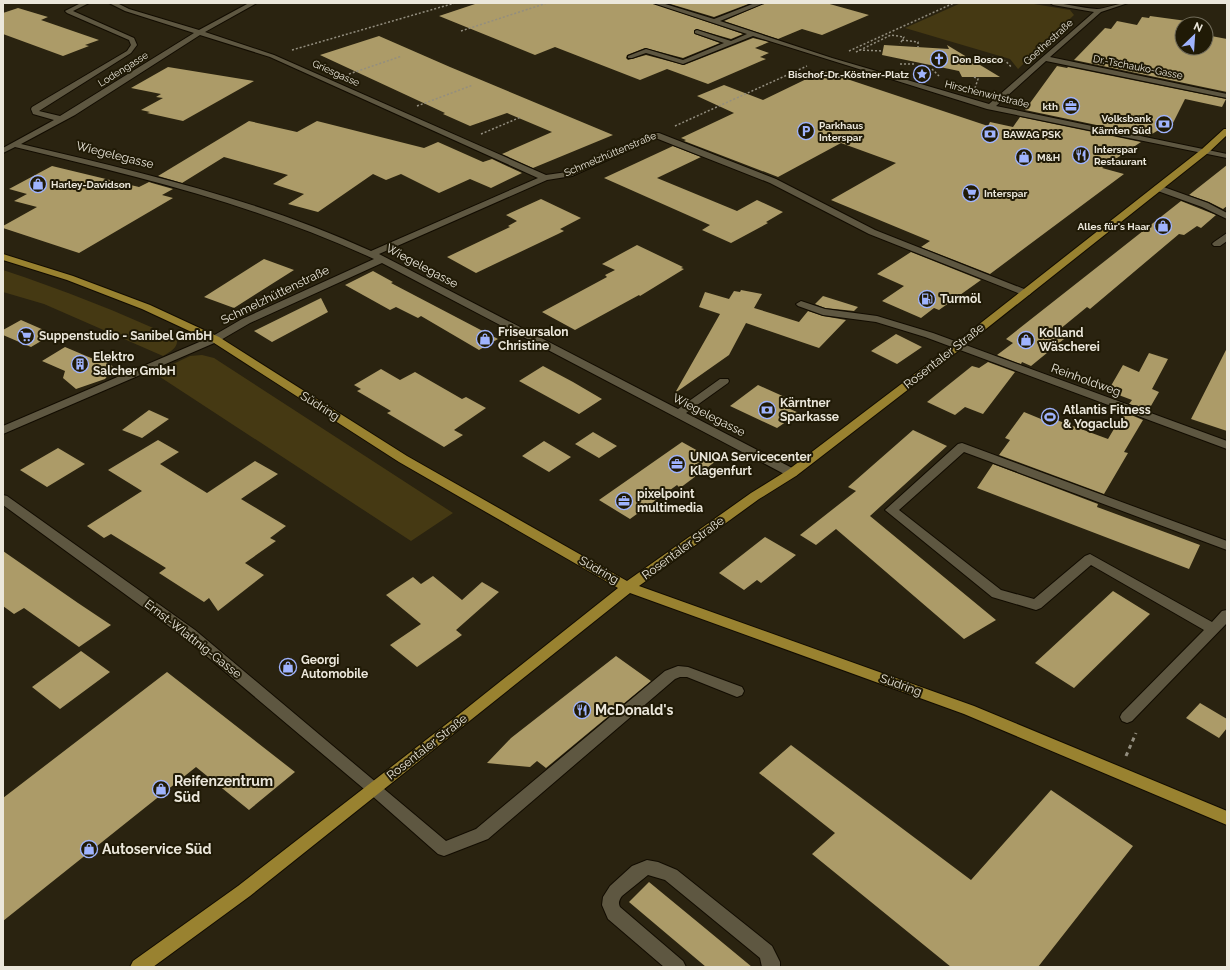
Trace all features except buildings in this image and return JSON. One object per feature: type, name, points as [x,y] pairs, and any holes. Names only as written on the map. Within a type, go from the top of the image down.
[{"type":"main road","name":"Rosentaler Straße","points":[[139,967],[244,891],[375,789],[628,587],[755,496],[792,473],[958,346],[1205,151],[1227,131]]},
{"type":"main road","name":"Südring","points":[[3,256],[70,278],[146,307],[215,339],[403,458],[628,587],[969,710],[1227,818]]},
{"type":"street","points":[[61,119],[36,112],[35,109],[129,52],[134,45],[132,38],[68,12],[86,3]]},
{"type":"street","name":"Griesgasse","points":[[112,3],[127,10],[251,48],[272,56],[545,178]]},
{"type":"street","name":"Lodengasse","points":[[3,151],[61,119],[200,32],[254,3]]},
{"type":"street","name":"Hirschenwirtstraße","points":[[656,3],[828,59],[990,107],[1227,156]]},
{"type":"street","points":[[713,22],[761,3]]},
{"type":"street","points":[[1053,3],[1099,11]]},
{"type":"street","name":"Goethestraße","points":[[990,107],[1086,21],[1099,11],[1125,3]]},
{"type":"street","points":[[697,32],[731,43]]},
{"type":"street","points":[[630,57],[646,50],[683,62],[751,35]]},
{"type":"street","name":"Dr.-Tschauko-Gasse","points":[[1044,58],[1227,96]]},
{"type":"street","points":[[651,137],[773,181],[872,232],[1026,293]]},
{"type":"street","name":"Schmelzhüttenstraße","points":[[371,254],[397,244],[545,178],[569,174],[651,137]]},
{"type":"street","name":"Wiegelegasse","points":[[15,145],[188,186],[306,226],[382,259],[792,473]]},
{"type":"street","points":[[1158,188],[1205,205],[1227,216]]},
{"type":"street","points":[[1217,244],[1227,236]]},
{"type":"street","name":"Schmelzhüttenstraße","points":[[3,430],[215,339],[246,321],[382,259]]},
{"type":"street","name":"Reinholdweg","points":[[801,304],[823,312],[877,319],[958,346],[1227,445]]},
{"type":"street","points":[[678,414],[724,381]]},
{"type":"street","points":[[1213,629],[1090,559],[1036,605],[997,594],[891,510],[962,447],[1227,546]]},
{"type":"street","name":"Ernst-Wlattnig-Gasse","points":[[3,499],[190,634],[375,789],[444,849],[482,834],[670,676],[678,671],[688,672],[737,692]]},
{"type":"street","points":[[1127,717],[1227,615]]},
{"type":"street","points":[[676,967],[614,913],[610,906],[611,897],[616,891],[638,871],[647,867],[670,875],[766,952],[771,962],[771,967]]},
{"type":"path","points":[[272,56],[455,3]]},
{"type":"path","points":[[461,31],[547,3]]},
{"type":"path","name":"Schmelzhüttenstraße","points":[[651,137],[954,3]]},
{"type":"path","points":[[854,52],[891,35],[904,37],[900,44]]},
{"type":"path","points":[[902,40],[918,42],[918,47]]},
{"type":"path","points":[[858,50],[883,51]]},
{"type":"path","points":[[329,81],[402,56]]},
{"type":"path","points":[[972,60],[992,56],[1006,59],[1020,80]]},
{"type":"path","points":[[973,91],[978,79],[974,77]]},
{"type":"path","points":[[400,113],[473,84]]},
{"type":"path","points":[[464,142],[521,117]]},
{"type":"path","points":[[1119,773],[1139,724],[1127,717]]},
{"type":"shaded area","points":[[961,3],[1028,3],[1070,10],[1074,15],[1018,69],[1010,59],[905,28]]},
{"type":"shaded area","points":[[3,270],[47,285],[134,320],[177,339],[176,345],[163,356],[44,304],[3,292]]},
{"type":"shaded area","points":[[202,355],[214,358],[453,513],[411,541],[154,373],[190,356]]},
{"type":"place","name":"Don Bosco","points":[[939,59]]},
{"type":"place","name":"Bischof-Dr.-Köstner-Platz","points":[[922,74]]},
{"type":"place","name":"kth","points":[[1071,106]]},
{"type":"place","name":"Volksbank Kärnten Süd","points":[[1164,124]]},
{"type":"place","name":"Parkhaus Interspar","points":[[806,131]]},
{"type":"place","name":"BAWAG PSK","points":[[990,134]]},
{"type":"place","name":"Interspar Restaurant","points":[[1081,155]]},
{"type":"place","name":"M&H","points":[[1024,157]]},
{"type":"place","name":"Harley-Davidson","points":[[38,184]]},
{"type":"place","name":"Interspar","points":[[971,193]]},
{"type":"place","name":"Alles für's Haar","points":[[1163,226]]},
{"type":"place","name":"Turmöl","points":[[927,299]]},
{"type":"place","name":"Suppenstudio - Sanibel GmbH","points":[[26,336]]},
{"type":"place","name":"Friseursalon Christine","points":[[485,339]]},
{"type":"place","name":"Kolland Wäscherei","points":[[1026,340]]},
{"type":"place","name":"Elektro Salcher GmbH","points":[[80,364]]},
{"type":"place","name":"Kärntner Sparkasse","points":[[767,410]]},
{"type":"place","name":"Atlantis Fitness & Yogaclub","points":[[1050,417]]},
{"type":"place","name":"UNIQA Servicecenter Klagenfurt","points":[[677,464]]},
{"type":"place","name":"pixelpoint multimedia","points":[[624,501]]},
{"type":"place","name":"Georgi Automobile","points":[[288,667]]},
{"type":"place","name":"McDonald's","points":[[582,710]]},
{"type":"place","name":"Reifenzentrum Süd","points":[[161,789]]},
{"type":"place","name":"Autoservice Süd","points":[[89,849]]}]
